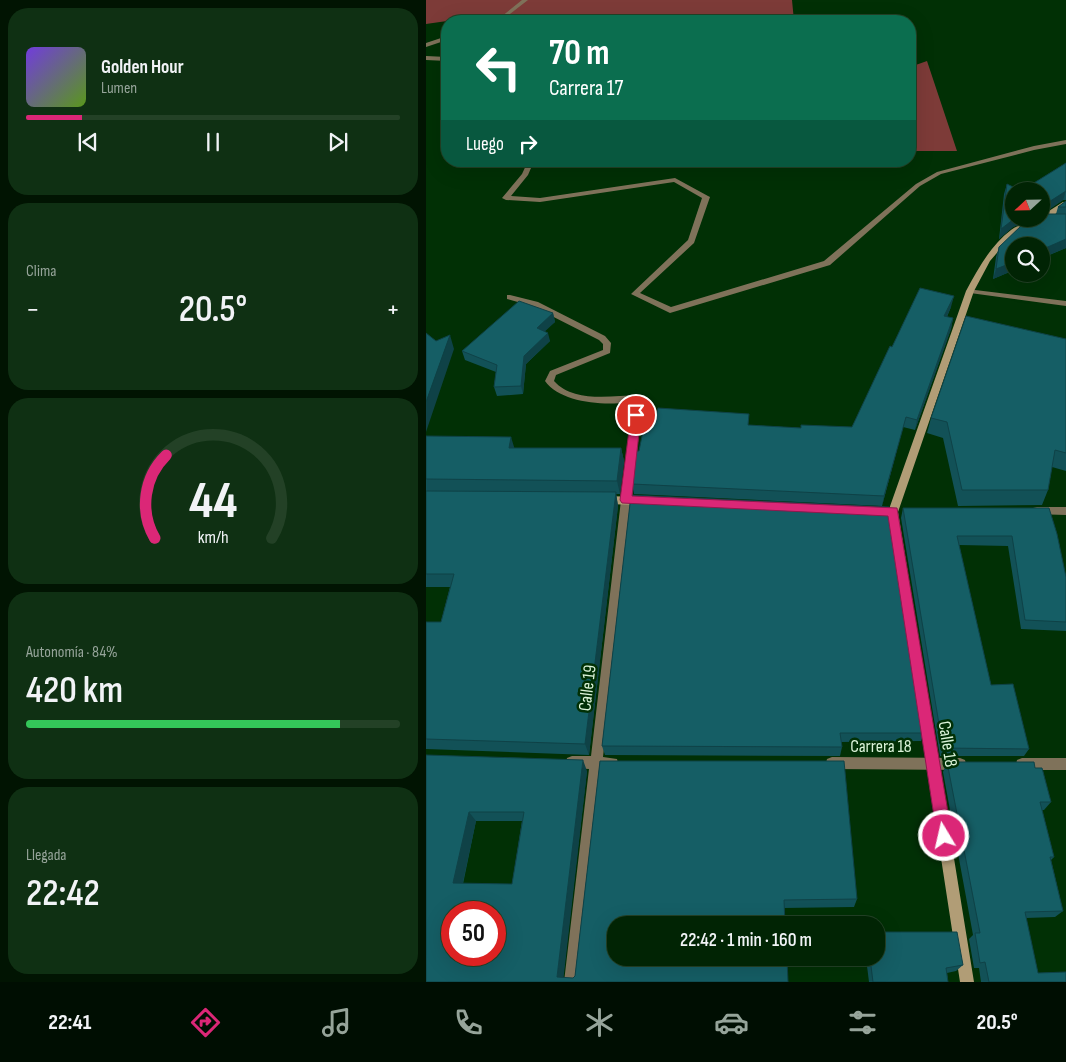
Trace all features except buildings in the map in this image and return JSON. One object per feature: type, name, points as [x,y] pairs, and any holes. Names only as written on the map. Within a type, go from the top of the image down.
[{"type":"main road","points":[[1050,214],[1066,204]]},
{"type":"main road","points":[[970,291],[987,260],[999,245],[1023,228]]},
{"type":"main road","name":"Calle 18","points":[[967,982],[893,512],[970,291]]},
{"type":"main road","points":[[598,500],[656,501]]},
{"type":"street","points":[[506,15],[525,0]]},
{"type":"street","points":[[426,45],[441,40]]},
{"type":"street","points":[[426,58],[441,58]]},
{"type":"street","points":[[528,167],[506,198],[540,200],[674,180],[706,197],[691,241],[635,294],[670,310],[827,263],[918,185],[939,173],[1034,148],[1066,142]]},
{"type":"street","points":[[1050,220],[1057,220]]},
{"type":"street","points":[[970,291],[1066,304]]},
{"type":"street","name":"Calle 19","points":[[510,297],[535,304],[602,338],[607,344],[607,351],[552,374],[548,381],[553,388],[561,393],[596,400],[638,398],[571,982]]},
{"type":"street","points":[[1028,512],[1066,512]]},
{"type":"street","points":[[558,761],[626,763]]},
{"type":"street","name":"Carrera 18","points":[[814,763],[971,764]]},
{"type":"street","points":[[1009,764],[1066,764]]},
{"type":"shaded area","points":[[426,0],[792,0],[793,15],[441,15],[441,22],[426,24]]},
{"type":"shaded area","points":[[927,61],[957,151],[916,151],[916,65]]},
{"type":"route","points":[[636,415],[626,500],[893,512],[944,836]]}]
